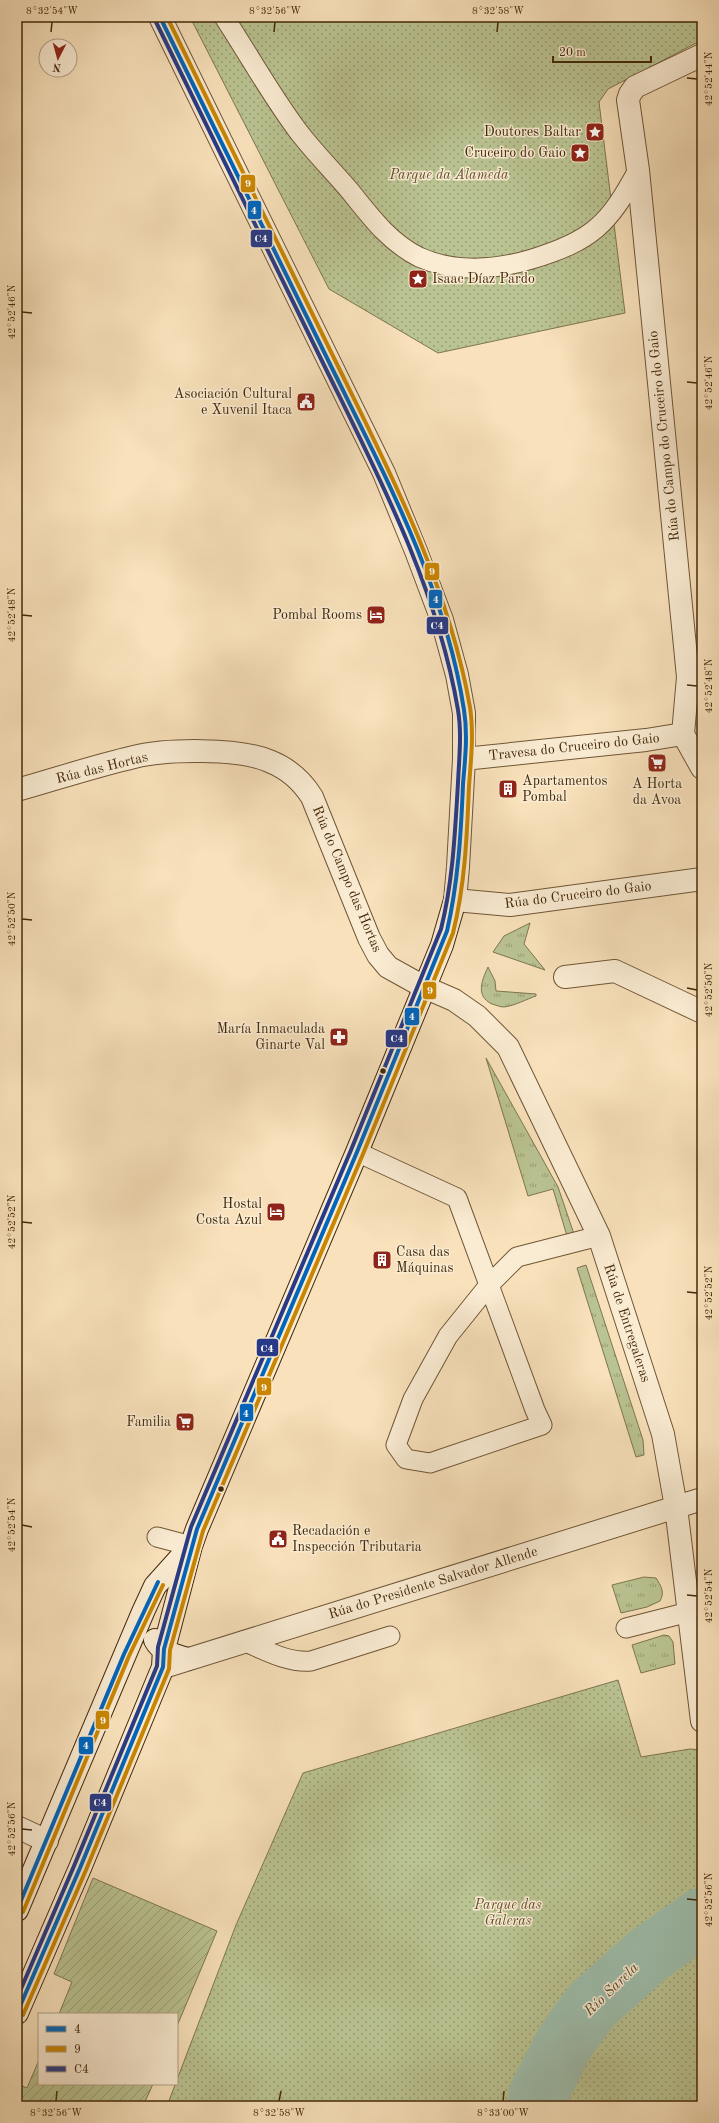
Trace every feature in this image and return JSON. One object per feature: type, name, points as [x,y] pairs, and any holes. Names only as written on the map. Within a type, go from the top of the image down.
[{"type":"street","points":[[17,2014],[80,1868],[164,1658],[191,1546],[357,1152],[447,931],[454,900],[458,867],[464,759],[464,714],[457,675],[442,620],[384,473],[160,17]]},
{"type":"street","name":"Rúa do Campo do Cruceiro do Gaio","points":[[683,734],[688,678],[638,170],[628,100],[635,87],[702,55]]},
{"type":"street","points":[[683,734],[702,768]]},
{"type":"street","name":"Travesa do Cruceiro do Gaio","points":[[464,759],[646,740],[683,734]]},
{"type":"street","name":"Rúa das Hortas","points":[[17,790],[135,756],[193,751],[248,754],[270,761],[301,780]]},
{"type":"street","name":"Rúa do Campo das Hortas","points":[[301,780],[312,797],[369,938],[378,955],[388,967],[424,987]]},
{"type":"street","name":"Rúa do Cruceiro do Gaio","points":[[454,900],[510,905],[702,879]]},
{"type":"street","points":[[565,977],[615,971],[702,1012]]},
{"type":"street","name":"Rúa de Entregaleras","points":[[424,987],[454,1000],[477,1016],[508,1047],[599,1236],[663,1434],[676,1507],[702,1721]]},
{"type":"street","name":"Rúa do Presidente Salvador Allende","points":[[164,1658],[188,1659],[702,1499]]},
{"type":"street","points":[[17,1910],[155,1586],[191,1546]]},
{"type":"street","points":[[164,1658],[154,1637],[156,1624],[168,1585],[169,1569]]},
{"type":"street","points":[[17,1827],[47,1841]]},
{"type":"lane","points":[[224,17],[298,131],[367,214],[391,239],[420,257],[441,264],[474,269],[514,265],[550,254],[592,233],[604,223],[620,203],[638,170]]},
{"type":"lane","points":[[357,1152],[456,1198],[489,1285],[542,1425],[430,1463],[406,1459],[396,1445],[413,1399],[448,1336],[489,1285],[517,1257],[599,1236]]},
{"type":"lane","points":[[157,1537],[191,1546]]},
{"type":"lane","points":[[626,1628],[689,1612]]},
{"type":"lane","points":[[243,1641],[281,1657],[298,1662],[311,1661],[390,1636]]},
{"type":"green space","name":"Parque da Alameda","points":[[190,17],[702,17],[702,40],[608,89],[599,102],[625,313],[438,353],[329,289]]},
{"type":"green space","points":[[530,923],[524,944],[545,970],[493,952],[504,936]]},
{"type":"green space","points":[[488,967],[495,981],[496,991],[536,994],[536,996],[516,1004],[502,1007],[487,1001],[483,997],[481,987]]},
{"type":"green space","points":[[486,1058],[558,1187],[574,1234],[567,1236],[553,1189],[528,1196]]},
{"type":"green space","points":[[586,1265],[643,1440],[644,1455],[636,1457],[577,1268]]},
{"type":"green space","points":[[644,1577],[656,1578],[661,1586],[662,1595],[660,1601],[647,1607],[621,1613],[612,1585]]},
{"type":"green space","points":[[664,1635],[669,1636],[673,1642],[675,1664],[641,1673],[632,1645]]},
{"type":"green space","name":"Parque das Galeras","points":[[618,1680],[641,1757],[690,1749],[702,1750],[702,2106],[167,2106],[175,2085],[178,2085],[178,2077],[236,1925],[303,1773]]},
{"type":"green space","points":[[93,1878],[217,1931],[178,2024],[178,2013],[59,2013],[72,1982],[54,1974]]},
{"type":"green space","points":[[38,2062],[38,2085],[153,2085],[143,2106],[17,2106],[17,2084],[27,2088]]},
{"type":"waterway","name":"Río Sarela","points":[[538,2106],[538,2095],[565,2042],[591,2006],[647,1956],[702,1917]]},
{"type":"transit line","name":"4","points":[[17,2013],[80,1868],[163,1667],[164,1649],[197,1529],[357,1152],[447,931],[454,895],[460,840],[466,747],[464,710],[455,664],[427,573],[390,486],[160,17]]},
{"type":"transit line","name":"9","points":[[23,2015],[86,1870],[169,1669],[170,1650],[203,1531],[363,1154],[453,933],[463,879],[466,842],[472,746],[470,707],[460,661],[447,615],[431,570],[414,526],[374,440],[167,17]]},
{"type":"transit line","name":"C4","points":[[17,1998],[74,1866],[157,1666],[158,1647],[191,1527],[351,1150],[441,929],[451,875],[456,820],[460,746],[458,710],[448,664],[435,618],[420,574],[383,486],[363,444],[155,20]]},
{"type":"transit line","name":"4","points":[[17,1910],[124,1654],[158,1582]]},
{"type":"transit line","name":"9","points":[[23,1912],[129,1656],[163,1585]]},
{"type":"place","name":"Doutores Baltar","points":[[595,132]]},
{"type":"place","name":"Cruceiro do Gaio","points":[[580,153]]},
{"type":"place","name":"Isaac Díaz Pardo","points":[[418,279]]},
{"type":"place","name":"Asociación Cultural e Xuvenil Itaca","points":[[306,402]]},
{"type":"place","name":"Pombal Rooms","points":[[376,615]]},
{"type":"place","name":"A Horta da Avoa","points":[[657,763]]},
{"type":"place","name":"Apartamentos Pombal","points":[[508,789]]},
{"type":"place","name":"María Inmaculada Ginarte Val","points":[[339,1037]]},
{"type":"place","name":"Hostal Costa Azul","points":[[276,1212]]},
{"type":"place","name":"Casa das Máquinas","points":[[382,1260]]},
{"type":"place","name":"Familia","points":[[185,1422]]},
{"type":"place","name":"Recadación e Inspección Tributaria","points":[[278,1539]]}]
